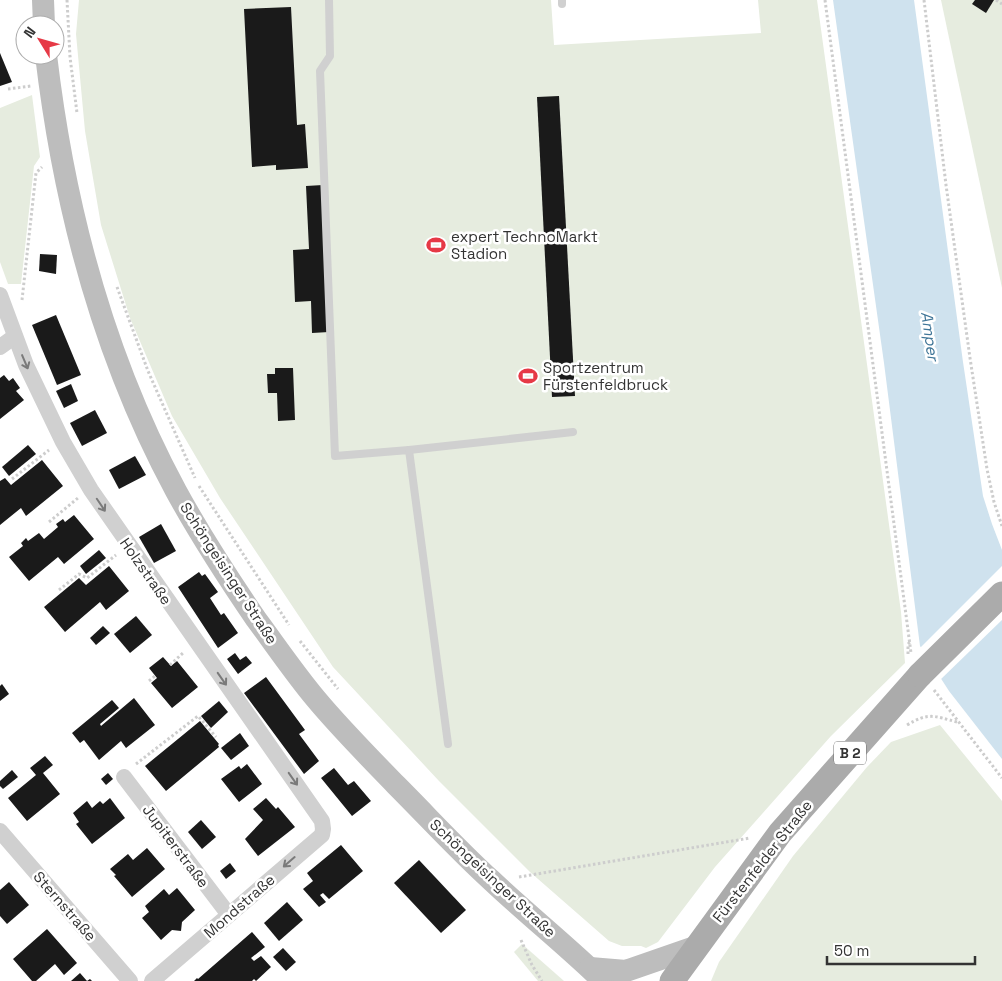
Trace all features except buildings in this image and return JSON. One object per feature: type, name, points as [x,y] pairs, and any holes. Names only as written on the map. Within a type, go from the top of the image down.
[{"type":"main road","name":"Fürstenfelder Straße","points":[[672,981],[780,833],[921,673],[1002,594]]},
{"type":"main road","points":[[689,981],[698,946]]},
{"type":"street","points":[[44,0],[44,15]]},
{"type":"street","name":"Schöngeisinger Straße","points":[[47,65],[63,173],[86,268],[101,317],[119,367],[147,432],[176,492],[210,550],[244,602],[315,699],[374,762],[491,880],[595,977]]},
{"type":"street","name":"Holzstraße","points":[[0,295],[26,365],[63,442],[91,490],[322,821],[323,829]]},
{"type":"street","points":[[0,347],[14,337]]},
{"type":"street","name":"Jupiterstraße","points":[[124,778],[229,915]]},
{"type":"street","name":"Mondstraße","points":[[152,981],[322,834],[323,829]]},
{"type":"street","name":"Sternstraße","points":[[0,831],[130,981]]},
{"type":"street","points":[[595,977],[626,970],[698,946]]},
{"type":"lane","points":[[329,0],[330,56],[320,70],[335,456],[573,432]]},
{"type":"lane","points":[[409,450],[448,744]]},
{"type":"path","points":[[68,0],[70,57],[78,122]]},
{"type":"path","points":[[824,0],[910,642],[921,673],[1002,778]]},
{"type":"path","points":[[924,0],[946,185],[970,358],[987,469],[994,502],[1002,526]]},
{"type":"path","points":[[996,0],[1002,4]]},
{"type":"path","points":[[8,316],[14,313],[21,304],[36,173],[45,165]]},
{"type":"path","points":[[114,278],[148,371],[196,481],[292,630]]},
{"type":"path","points":[[12,479],[55,445],[63,442]]},
{"type":"path","points":[[49,522],[82,494],[91,490]]},
{"type":"path","points":[[59,590],[79,574],[87,578],[121,551]]},
{"type":"path","points":[[298,638],[339,691]]},
{"type":"path","points":[[908,649],[910,642]]},
{"type":"path","points":[[170,665],[188,649]]},
{"type":"path","points":[[149,681],[155,676]]},
{"type":"path","points":[[124,778],[130,768],[198,716],[216,737]]},
{"type":"path","points":[[904,727],[921,716],[935,716],[957,722]]},
{"type":"path","points":[[491,880],[525,877],[780,833]]},
{"type":"path","points":[[521,940],[532,965],[542,981]]},
{"type":"shaded area","name":"Sportzentrum Fürstenfeldbruck","points":[[79,0],[551,0],[554,45],[761,33],[758,0],[817,0],[901,612],[905,663],[831,736],[715,867],[658,942],[646,948],[641,946],[622,946],[609,941],[530,872],[439,781],[333,667],[220,498],[172,416],[130,318],[101,225],[85,131],[76,34]]},
{"type":"shaded area","points":[[941,0],[1002,0],[1002,288]]},
{"type":"shaded area","points":[[32,95],[40,157],[34,166],[21,284],[8,284],[0,262],[0,108]]},
{"type":"shaded area","points":[[940,725],[1002,801],[1002,981],[711,981],[719,962],[793,856],[867,767],[891,742]]},
{"type":"shaded area","points":[[522,944],[564,981],[538,981],[514,952]]},
{"type":"water","name":"Amper","points":[[833,0],[914,0],[983,496],[1002,550],[1002,759],[949,691],[920,646],[884,363]]},
{"type":"pier","points":[[1002,566],[1002,620],[939,681],[919,649]]},
{"type":"place","name":"expert TechnoMarkt Stadion","points":[[436,245]]},
{"type":"place","name":"Sportzentrum Fürstenfeldbruck","points":[[528,376]]}]
